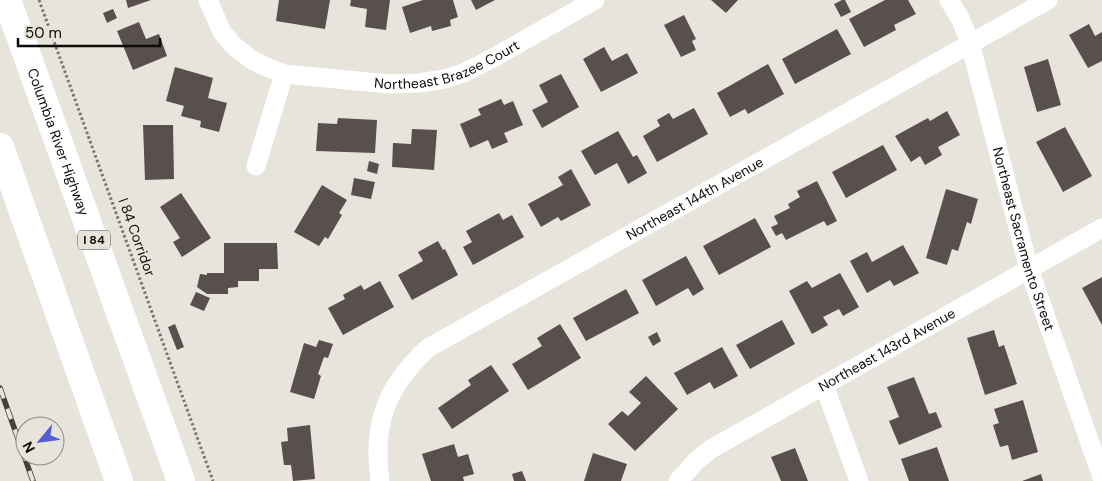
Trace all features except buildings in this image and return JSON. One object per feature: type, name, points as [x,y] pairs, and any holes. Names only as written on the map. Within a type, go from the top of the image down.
[{"type":"highway","name":"Columbia River Highway","points":[[7,0],[181,481]]},
{"type":"highway","points":[[0,147],[119,481]]},
{"type":"street","name":"Northeast Brazee Court","points":[[208,0],[222,32],[234,46],[252,60],[284,74],[389,84],[419,83],[444,79],[463,72],[493,58],[595,0]]},
{"type":"street","name":"Northeast Sacramento Street","points":[[949,0],[970,43],[1030,269],[1102,477]]},
{"type":"street","name":"Northeast 144th Avenue","points":[[380,481],[377,458],[378,433],[387,402],[397,382],[411,363],[428,348],[1048,0]]},
{"type":"street","points":[[256,166],[284,74]]},
{"type":"street","name":"Northeast 143rd Avenue","points":[[678,481],[697,460],[711,449],[1102,228]]},
{"type":"street","points":[[824,386],[858,481]]},
{"type":"path","name":"I 84 Corridor","points":[[39,0],[213,481]]},
{"type":"railway","points":[[0,388],[33,481]]}]
